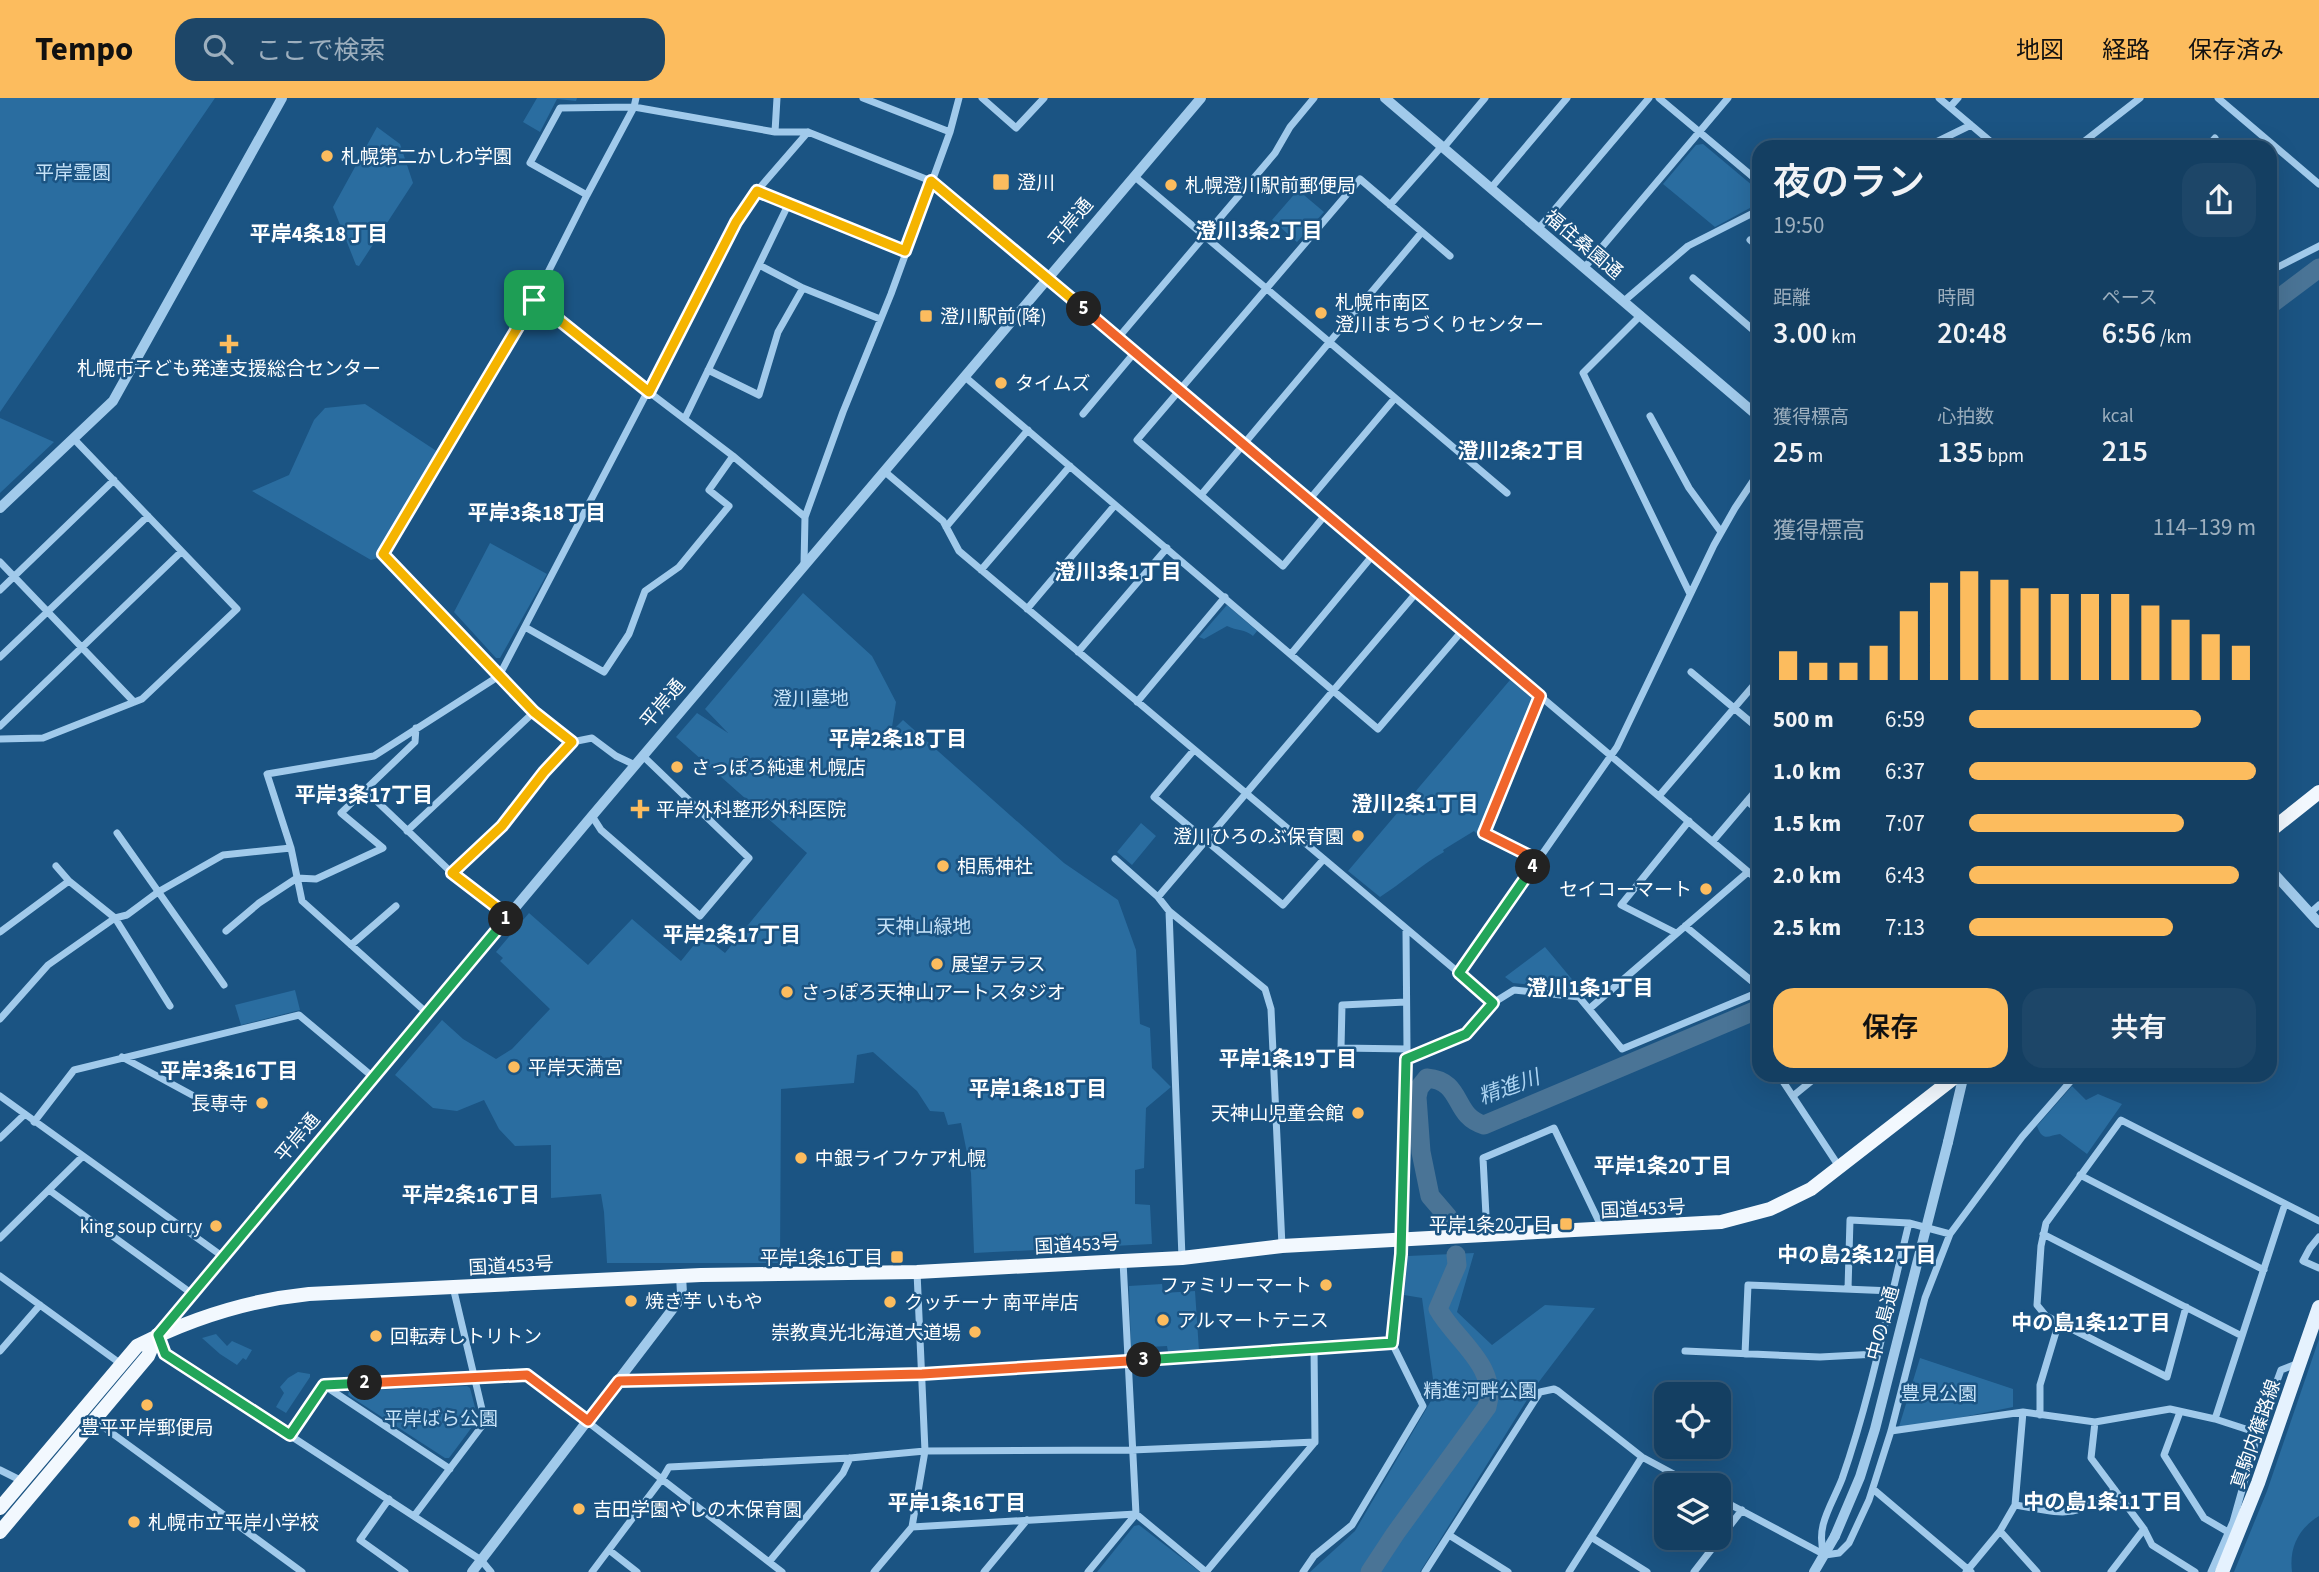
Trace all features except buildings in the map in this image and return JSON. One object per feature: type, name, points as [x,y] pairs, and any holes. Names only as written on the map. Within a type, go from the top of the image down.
[{"type":"highway","points":[[2277,825],[2319,792]]},
{"type":"highway","name":"国道453号","points":[[158,1335],[224,1312],[276,1298],[318,1294],[681,1276],[917,1272],[1182,1258],[1282,1246],[1707,1224],[1748,1216],[1801,1195],[1951,1082]]},
{"type":"highway","name":"平岸通","points":[[0,1508],[137,1346],[158,1335]]},
{"type":"highway","name":"平岸通","points":[[0,1532],[148,1356],[158,1335]]},
{"type":"main road","name":"真駒内篠路線","points":[[2222,1572],[2258,1483],[2319,1307]]},
{"type":"street","points":[[0,508],[113,401],[282,98]]},
{"type":"street","points":[[572,742],[534,712],[383,554],[534,300],[634,107],[636,98]]},
{"type":"street","points":[[775,132],[777,98]]},
{"type":"street","points":[[863,98],[950,132]]},
{"type":"street","points":[[804,565],[805,517],[950,132],[959,98]]},
{"type":"street","points":[[982,98],[1016,128],[1044,98]]},
{"type":"street","name":"平岸通","points":[[158,1335],[592,816],[1200,98]]},
{"type":"street","points":[[1118,338],[1275,153],[1290,127],[1314,98]]},
{"type":"street","points":[[1390,205],[1485,98]]},
{"type":"street","points":[[1491,188],[1567,98]]},
{"type":"street","points":[[1539,229],[1649,98]]},
{"type":"street","points":[[1659,98],[1752,176]]},
{"type":"street","points":[[1585,267],[1728,98]]},
{"type":"street","points":[[1939,98],[1989,140]]},
{"type":"street","points":[[1950,107],[1958,98]]},
{"type":"street","points":[[2086,140],[2140,98]]},
{"type":"street","points":[[2218,98],[2267,140]]},
{"type":"street","name":"福住桑園通","points":[[1390,100],[1752,411]]},
{"type":"street","points":[[587,195],[530,163],[560,108],[634,107],[775,132],[808,132],[931,181],[1752,875]]},
{"type":"street","points":[[1940,140],[1971,125]]},
{"type":"street","points":[[427,1013],[302,901],[291,848],[267,774],[374,755],[499,676],[736,222],[757,191],[808,132]]},
{"type":"street","points":[[2277,148],[2319,184]]},
{"type":"street","points":[[1134,176],[1507,493]]},
{"type":"street","points":[[1326,514],[1283,566],[1137,440],[1360,179],[1450,256]]},
{"type":"street","points":[[757,191],[905,251]]},
{"type":"street","points":[[684,418],[788,205]]},
{"type":"street","points":[[1624,301],[1688,246],[1752,214]]},
{"type":"street","points":[[1201,495],[1422,232]]},
{"type":"street","points":[[2277,267],[2319,246]]},
{"type":"street","points":[[759,265],[803,288],[880,319]]},
{"type":"street","points":[[1693,278],[1752,329]]},
{"type":"street","points":[[708,370],[759,395],[778,332],[803,288]]},
{"type":"street","points":[[534,300],[733,456],[805,517]]},
{"type":"street","points":[[1641,315],[1583,373],[1690,594]]},
{"type":"street","points":[[1083,414],[1135,352]]},
{"type":"street","points":[[964,376],[1378,729],[1462,631]]},
{"type":"street","points":[[1309,500],[1395,398]]},
{"type":"street","points":[[1650,416],[1689,488],[1721,532]]},
{"type":"street","points":[[946,527],[1028,430]]},
{"type":"street","points":[[0,739],[43,738],[142,699],[237,609],[73,438]]},
{"type":"street","points":[[525,627],[604,672],[629,634],[645,591],[679,567],[729,506],[709,490],[733,456]]},
{"type":"street","points":[[981,570],[1070,466]]},
{"type":"street","points":[[884,471],[943,521],[959,551],[1493,1003]]},
{"type":"street","points":[[0,590],[114,480]]},
{"type":"street","points":[[1459,973],[1617,747],[1721,532],[1752,483]]},
{"type":"street","points":[[1027,609],[1115,505]]},
{"type":"street","points":[[0,657],[148,516]]},
{"type":"street","points":[[1078,652],[1167,548]]},
{"type":"street","points":[[0,726],[181,552]]},
{"type":"street","points":[[1291,653],[1373,555]]},
{"type":"street","points":[[0,562],[134,702]]},
{"type":"street","points":[[1158,897],[1417,592]]},
{"type":"street","points":[[1137,702],[1225,597]]},
{"type":"street","points":[[1691,672],[1752,723]]},
{"type":"street","points":[[1659,796],[1752,687]]},
{"type":"street","points":[[1538,860],[1484,833],[1540,696]]},
{"type":"street","points":[[407,831],[534,712]]},
{"type":"street","points":[[226,931],[259,903],[297,878],[316,879],[383,848],[341,813],[415,742],[416,728]]},
{"type":"street","points":[[452,873],[502,826],[544,772],[572,742],[592,738],[616,756],[639,761],[749,858],[700,916],[601,830],[592,816]]},
{"type":"street","points":[[1194,750],[1154,797],[1283,905],[1322,860]]},
{"type":"street","points":[[365,790],[452,873],[508,916]]},
{"type":"street","points":[[1713,841],[1752,795]]},
{"type":"street","points":[[1747,801],[1752,805]]},
{"type":"street","points":[[1676,933],[1621,905],[1689,821]]},
{"type":"street","points":[[117,833],[224,985]]},
{"type":"street","points":[[0,1019],[48,965],[115,918],[127,915],[158,892],[223,855],[291,848]]},
{"type":"street","points":[[1115,859],[1158,897],[1169,911],[1265,989],[1271,1009],[1282,1246]]},
{"type":"street","points":[[56,866],[69,881],[115,918],[170,1006]]},
{"type":"street","points":[[1589,1009],[1748,872]]},
{"type":"street","points":[[2277,878],[2319,923]]},
{"type":"street","points":[[0,932],[69,881]]},
{"type":"street","points":[[2310,913],[2319,905]]},
{"type":"street","points":[[351,945],[396,906]]},
{"type":"street","points":[[1169,911],[1182,1258]]},
{"type":"street","points":[[1685,926],[1752,984]]},
{"type":"street","points":[[1303,1572],[1314,1556],[1352,1525],[1423,1406],[1392,1343],[1401,1240],[1407,1049],[1406,931]]},
{"type":"street","points":[[1406,1059],[1466,1034],[1493,1003],[1514,990],[1579,997],[1622,1049],[1752,993]]},
{"type":"street","points":[[1406,1002],[1342,1005],[1341,1048],[1407,1049]]},
{"type":"street","points":[[34,1122],[74,1070],[299,1015],[373,1077]]},
{"type":"street","points":[[122,1057],[192,1095]]},
{"type":"street","points":[[1783,1082],[1840,1168]]},
{"type":"street","points":[[1793,1096],[1810,1082]]},
{"type":"street","name":"中の島通","points":[[1814,1572],[1835,1536],[1856,1487],[1875,1429],[1948,1142],[1959,1082]]},
{"type":"street","points":[[1731,1504],[1825,1555],[1839,1553],[1849,1543],[1873,1489],[1891,1431],[1925,1298],[1951,1234],[2022,1137],[2070,1082]]},
{"type":"street","points":[[0,1096],[222,1256]]},
{"type":"street","points":[[0,1138],[24,1115]]},
{"type":"street","points":[[2186,1307],[2167,1377],[2046,1316],[2038,1305],[2046,1223],[2121,1119],[2319,1221]]},
{"type":"street","points":[[1487,1236],[1483,1158],[1554,1128],[1603,1230]]},
{"type":"street","points":[[0,1238],[83,1156]]},
{"type":"street","points":[[2080,1175],[2264,1270]]},
{"type":"street","points":[[49,1190],[191,1293]]},
{"type":"street","points":[[2215,1419],[2286,1204]]},
{"type":"street","points":[[1848,1289],[1850,1220],[1909,1223],[1951,1234]]},
{"type":"street","points":[[1825,1555],[1820,1530],[1849,1457],[1909,1223]]},
{"type":"street","points":[[2043,1234],[2242,1336]]},
{"type":"street","points":[[2319,1237],[2309,1248],[2304,1261],[2319,1268]]},
{"type":"street","points":[[1088,1572],[1136,1514],[1123,1261]]},
{"type":"street","points":[[874,1572],[912,1527],[925,1451],[917,1272]]},
{"type":"street","points":[[0,1276],[121,1364]]},
{"type":"street","points":[[472,1572],[678,1302],[682,1293],[681,1276]]},
{"type":"street","points":[[1745,1354],[1748,1285],[1893,1291]]},
{"type":"street","points":[[414,1516],[485,1422],[453,1287]]},
{"type":"street","points":[[0,1351],[40,1305]]},
{"type":"street","points":[[2040,1415],[2040,1385],[2059,1322]]},
{"type":"street","points":[[158,1335],[165,1354],[481,1560],[491,1572]]},
{"type":"street","points":[[619,1381],[922,1374],[1392,1343]]},
{"type":"street","points":[[912,1527],[1136,1514],[1206,1572],[1315,1442],[1314,1348]]},
{"type":"street","points":[[1685,1351],[1820,1357],[1877,1354]]},
{"type":"street","points":[[2211,1572],[2228,1532],[2258,1433],[2281,1370],[2300,1363]]},
{"type":"street","points":[[324,1385],[527,1375],[782,1572]]},
{"type":"street","points":[[290,1435],[324,1385]]},
{"type":"street","points":[[324,1385],[450,1469]]},
{"type":"street","points":[[1425,1572],[1540,1392],[1554,1389],[1558,1391],[1642,1457],[1672,1473]]},
{"type":"street","points":[[1891,1431],[2023,1412],[2095,1422],[2170,1409],[2215,1419],[2258,1433]]},
{"type":"street","points":[[82,1411],[302,1572]]},
{"type":"street","points":[[1873,1489],[1968,1571],[2000,1531],[2015,1505],[2023,1412]]},
{"type":"street","points":[[2180,1412],[2164,1455],[2204,1518],[2228,1532]]},
{"type":"street","points":[[2095,1422],[2091,1458],[2144,1529],[2152,1545],[2195,1572]]},
{"type":"street","points":[[592,1572],[669,1467],[849,1458],[925,1451],[1132,1450],[1315,1442]]},
{"type":"street","points":[[1569,1572],[1642,1457]]},
{"type":"street","points":[[769,1562],[843,1473],[849,1458]]},
{"type":"street","points":[[0,1470],[23,1481]]},
{"type":"street","points":[[2015,1505],[2073,1513],[2091,1506],[2115,1490]]},
{"type":"street","points":[[389,1499],[360,1540],[405,1572]]},
{"type":"street","points":[[1693,1572],[1742,1510]]},
{"type":"street","points":[[984,1572],[1027,1520]]},
{"type":"street","points":[[2111,1572],[2144,1529]]},
{"type":"street","points":[[2000,1531],[2037,1572]]},
{"type":"street","points":[[1449,1535],[1508,1572]]},
{"type":"street","points":[[1591,1537],[1647,1572]]},
{"type":"street","points":[[609,1550],[638,1572]]},
{"type":"green space","name":"平岸霊園","points":[[0,98],[215,98],[0,412]]},
{"type":"green space","points":[[537,98],[577,98],[576,101],[557,99],[540,132],[523,122]]},
{"type":"green space","points":[[377,127],[400,144],[413,183],[359,266],[356,265],[333,207]]},
{"type":"green space","points":[[1703,144],[1752,185],[1752,207],[1715,227],[1663,184],[1696,145]]},
{"type":"green space","points":[[1298,190],[1324,212],[1297,242],[1272,220]]},
{"type":"green space","points":[[365,404],[438,452],[378,558],[371,560],[252,491],[289,475],[314,420],[325,408]]},
{"type":"green space","points":[[0,418],[54,442],[0,493]]},
{"type":"green space","points":[[490,543],[547,574],[500,658],[496,658],[454,612]]},
{"type":"green space","name":"天神山緑地","points":[[803,593],[872,656],[896,702],[892,727],[875,748],[903,720],[1064,863],[1118,900],[1136,950],[1140,1024],[1150,1028],[1152,1068],[1171,1087],[1146,1108],[1144,1168],[1135,1170],[1135,1204],[1150,1205],[1152,1244],[974,1253],[971,1173],[961,1123],[948,1125],[944,1112],[930,1111],[917,1091],[873,1052],[857,1055],[854,1083],[781,1089],[780,1263],[607,1263],[601,1194],[551,1198],[551,1145],[515,1146],[499,1129],[484,1100],[457,1111],[433,1108],[395,1075],[442,1020],[463,1039],[496,1059],[512,1049],[550,1009],[500,961],[503,958],[496,952],[529,913],[588,965],[632,919],[681,961],[702,935],[725,953],[807,853],[676,737],[697,713],[728,733],[705,709]]},
{"type":"green space","points":[[1227,605],[1257,631],[1253,636],[1227,626],[1204,639],[1199,637]]},
{"type":"green space","points":[[1510,680],[1533,699],[1478,835],[1474,831],[1443,850],[1444,852],[1380,897],[1348,871]]},
{"type":"green space","points":[[1141,823],[1156,836],[1132,865],[1117,852]]},
{"type":"green space","points":[[1545,947],[1581,990],[1513,983],[1505,977]]},
{"type":"green space","points":[[295,990],[300,1010],[241,1025],[235,1005]]},
{"type":"green space","points":[[2072,1086],[2086,1100],[2098,1094],[2122,1104],[2087,1154],[2060,1134],[2042,1135],[2037,1126]]},
{"type":"green space","name":"精進河畔公園","points":[[1474,1253],[1457,1312],[1492,1345],[1545,1305],[1595,1308],[1535,1387],[1420,1572],[1310,1572],[1355,1531],[1435,1394],[1422,1298],[1404,1295],[1408,1256]]},
{"type":"green space","name":"アルマートテニス","points":[[1162,1284],[1163,1293],[1195,1291],[1199,1351],[1168,1352],[1167,1346],[1131,1348],[1129,1286]]},
{"type":"green space","points":[[216,1334],[227,1346],[232,1341],[252,1350],[246,1360],[243,1358],[237,1365],[202,1338]]},
{"type":"green space","points":[[2319,1339],[2319,1516],[2296,1540],[2291,1563],[2292,1572],[2234,1572],[2267,1491]]},
{"type":"green space","name":"豊見公園","points":[[1920,1358],[2013,1389],[2013,1407],[1898,1430]]},
{"type":"green space","points":[[298,1372],[310,1374],[310,1377],[286,1413],[276,1407],[284,1393],[280,1387]]},
{"type":"green space","name":"平岸ばら公園","points":[[470,1388],[478,1419],[449,1458],[445,1458],[348,1395],[349,1391]]},
{"type":"green space","points":[[1139,1525],[1200,1572],[1097,1572],[1134,1526]]},
{"type":"waterway","name":"精進川","points":[[2277,300],[2319,268]]},
{"type":"waterway","name":"精進川","points":[[1448,1217],[1430,1196],[1421,1152],[1417,1097],[1419,1088],[1427,1078],[1447,1085],[1467,1114],[1484,1125],[1752,1012]]},
{"type":"waterway","name":"精進川","points":[[1370,1572],[1487,1407],[1489,1392],[1481,1366],[1438,1309],[1457,1265],[1456,1255]]},
{"type":"place","name":"札幌第二かしわ学園","points":[[327,156]]},
{"type":"place","name":"澄川","points":[[1001,182]]},
{"type":"place","name":"札幌澄川駅前郵便局","points":[[1171,185]]},
{"type":"place","name":"札幌市南区 澄川まちづくりセンター","points":[[1321,313]]},
{"type":"place","name":"澄川駅前(降)","points":[[926,316]]},
{"type":"place","name":"札幌市子ども発達支援総合センター","points":[[229,344]]},
{"type":"place","name":"タイムズ","points":[[1001,383]]},
{"type":"place","name":"さっぽろ純連 札幌店","points":[[677,767]]},
{"type":"place","name":"平岸外科整形外科医院","points":[[640,809]]},
{"type":"place","name":"澄川ひろのぶ保育園","points":[[1358,836]]},
{"type":"place","name":"相馬神社","points":[[943,866]]},
{"type":"place","name":"セイコーマート","points":[[1706,889]]},
{"type":"place","name":"展望テラス","points":[[937,964]]},
{"type":"place","name":"さっぽろ天神山アートスタジオ","points":[[787,992]]},
{"type":"place","name":"平岸天満宮","points":[[514,1067]]},
{"type":"place","name":"長専寺","points":[[262,1103]]},
{"type":"place","name":"天神山児童会館","points":[[1358,1113]]},
{"type":"place","name":"中銀ライフケア札幌","points":[[801,1158]]},
{"type":"place","name":"平岸1条20丁目","points":[[1566,1224]]},
{"type":"place","name":"king soup curry","points":[[216,1226]]},
{"type":"place","name":"平岸1条16丁目","points":[[897,1257]]},
{"type":"place","name":"ファミリーマート","points":[[1326,1285]]},
{"type":"place","name":"焼き芋 いもや","points":[[631,1301]]},
{"type":"place","name":"クッチーナ 南平岸店","points":[[890,1302]]},
{"type":"place","name":"アルマートテニス","points":[[1163,1320]]},
{"type":"place","name":"崇教真光北海道大道場","points":[[975,1332]]},
{"type":"place","name":"回転寿しトリトン","points":[[376,1336]]},
{"type":"place","name":"豊平平岸郵便局","points":[[147,1405]]},
{"type":"place","name":"吉田学園やしの木保育園","points":[[579,1509]]},
{"type":"place","name":"札幌市立平岸小学校","points":[[134,1522]]},
{"type":"district","name":"澄川3条2丁目","points":[[1259,231]]},
{"type":"district","name":"平岸4条18丁目","points":[[319,234]]},
{"type":"district","name":"澄川2条2丁目","points":[[1521,451]]},
{"type":"district","name":"平岸3条18丁目","points":[[537,513]]},
{"type":"district","name":"澄川3条1丁目","points":[[1118,572]]},
{"type":"district","name":"平岸2条18丁目","points":[[898,739]]},
{"type":"district","name":"平岸3条17丁目","points":[[364,795]]},
{"type":"district","name":"澄川2条1丁目","points":[[1415,804]]},
{"type":"district","name":"平岸2条17丁目","points":[[732,935]]},
{"type":"district","name":"澄川1条1丁目","points":[[1590,988]]},
{"type":"district","name":"平岸1条19丁目","points":[[1288,1059]]},
{"type":"district","name":"平岸3条16丁目","points":[[229,1071]]},
{"type":"district","name":"平岸1条18丁目","points":[[1038,1089]]},
{"type":"district","name":"平岸1条20丁目","points":[[1663,1166]]},
{"type":"district","name":"平岸2条16丁目","points":[[471,1195]]},
{"type":"district","name":"中の島2条12丁目","points":[[1857,1255]]},
{"type":"district","name":"中の島1条12丁目","points":[[2091,1323]]},
{"type":"district","name":"中の島1条11丁目","points":[[2103,1502]]},
{"type":"district","name":"平岸1条16丁目","points":[[957,1503]]},
{"type":"route","points":[[931,181],[1540,696],[1484,833],[1538,860],[1459,973],[1493,1003],[1466,1034],[1406,1059],[1401,1254],[1392,1343],[922,1374],[619,1381],[588,1421],[527,1375],[324,1385],[290,1435],[165,1354],[158,1335],[166,1324],[508,916],[452,873],[502,826],[544,772],[572,742],[534,712],[383,554],[534,300],[649,392],[736,222],[757,191],[905,251],[931,181]]},
{"type":"park label","name":"澄川墓地","points":[[811,698]]}]
